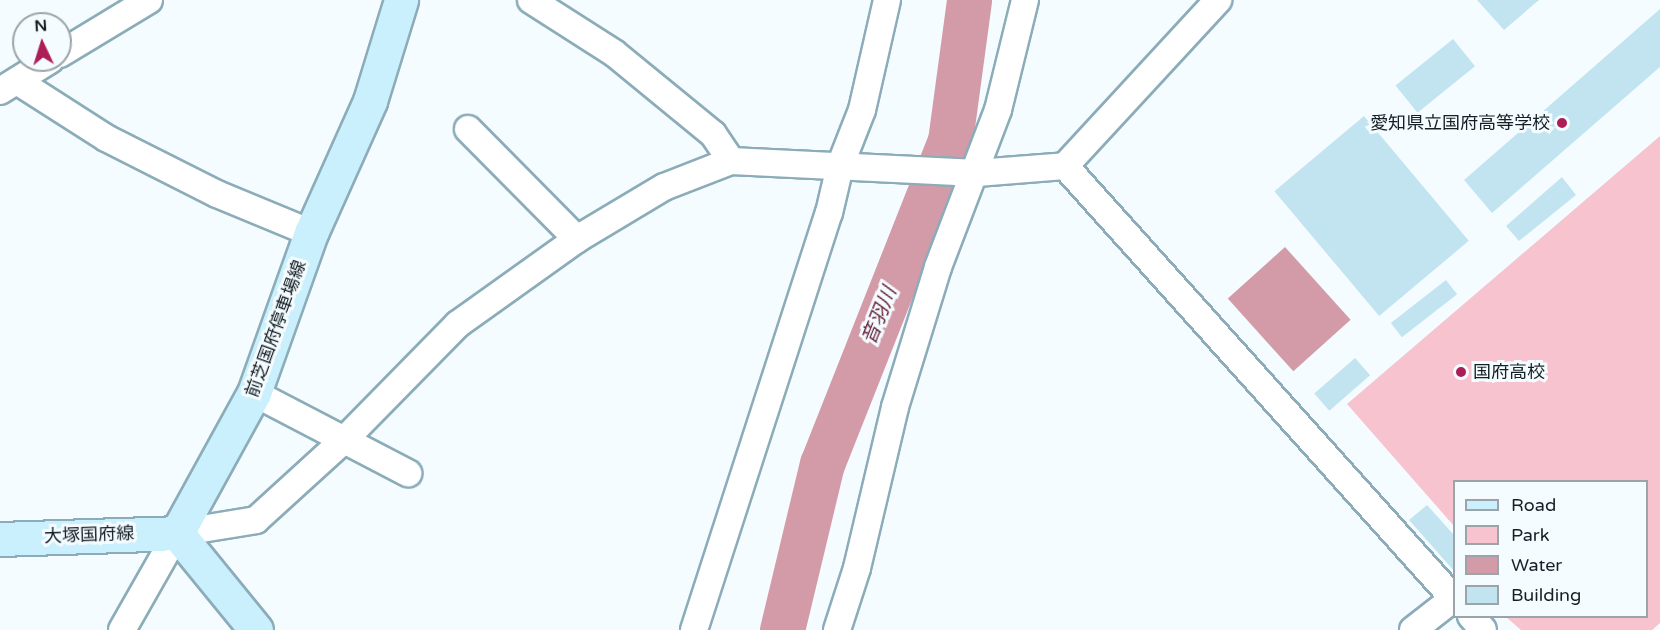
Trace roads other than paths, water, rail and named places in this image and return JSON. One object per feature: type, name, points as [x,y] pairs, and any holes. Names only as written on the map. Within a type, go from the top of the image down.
[{"type":"main road","name":"前芝国府停車場線","points":[[177,533],[254,393],[311,233],[370,101],[401,0]]},
{"type":"main road","name":"大塚国府線","points":[[0,539],[177,533]]},
{"type":"main road","points":[[177,533],[256,630]]},
{"type":"street","points":[[72,47],[149,0]]},
{"type":"street","points":[[531,0],[614,53],[713,134],[731,161]]},
{"type":"street","points":[[694,630],[829,213],[847,167],[887,0]]},
{"type":"street","points":[[837,630],[857,568],[896,407],[969,172],[998,110],[1025,0]]},
{"type":"street","points":[[122,630],[177,533],[256,520],[345,439],[458,324],[577,239],[664,187],[731,161],[969,172],[1065,166],[1218,0]]},
{"type":"street","points":[[31,72],[9,86],[217,195],[311,233]]},
{"type":"street","points":[[468,129],[577,239]]},
{"type":"street","points":[[1065,166],[1453,597]]},
{"type":"street","points":[[254,393],[408,473]]},
{"type":"street","points":[[1413,630],[1453,599]]},
{"type":"street","points":[[1473,618],[1483,630]]},
{"type":"water","points":[[1285,247],[1351,320],[1293,371],[1228,299]]},
{"type":"waterway","name":"音羽川","points":[[782,630],[822,464],[950,141],[969,0]]},
{"type":"place","name":"愛知県立国府高等学校","points":[[1562,123]]},
{"type":"place","name":"国府高校","points":[[1461,372]]}]
